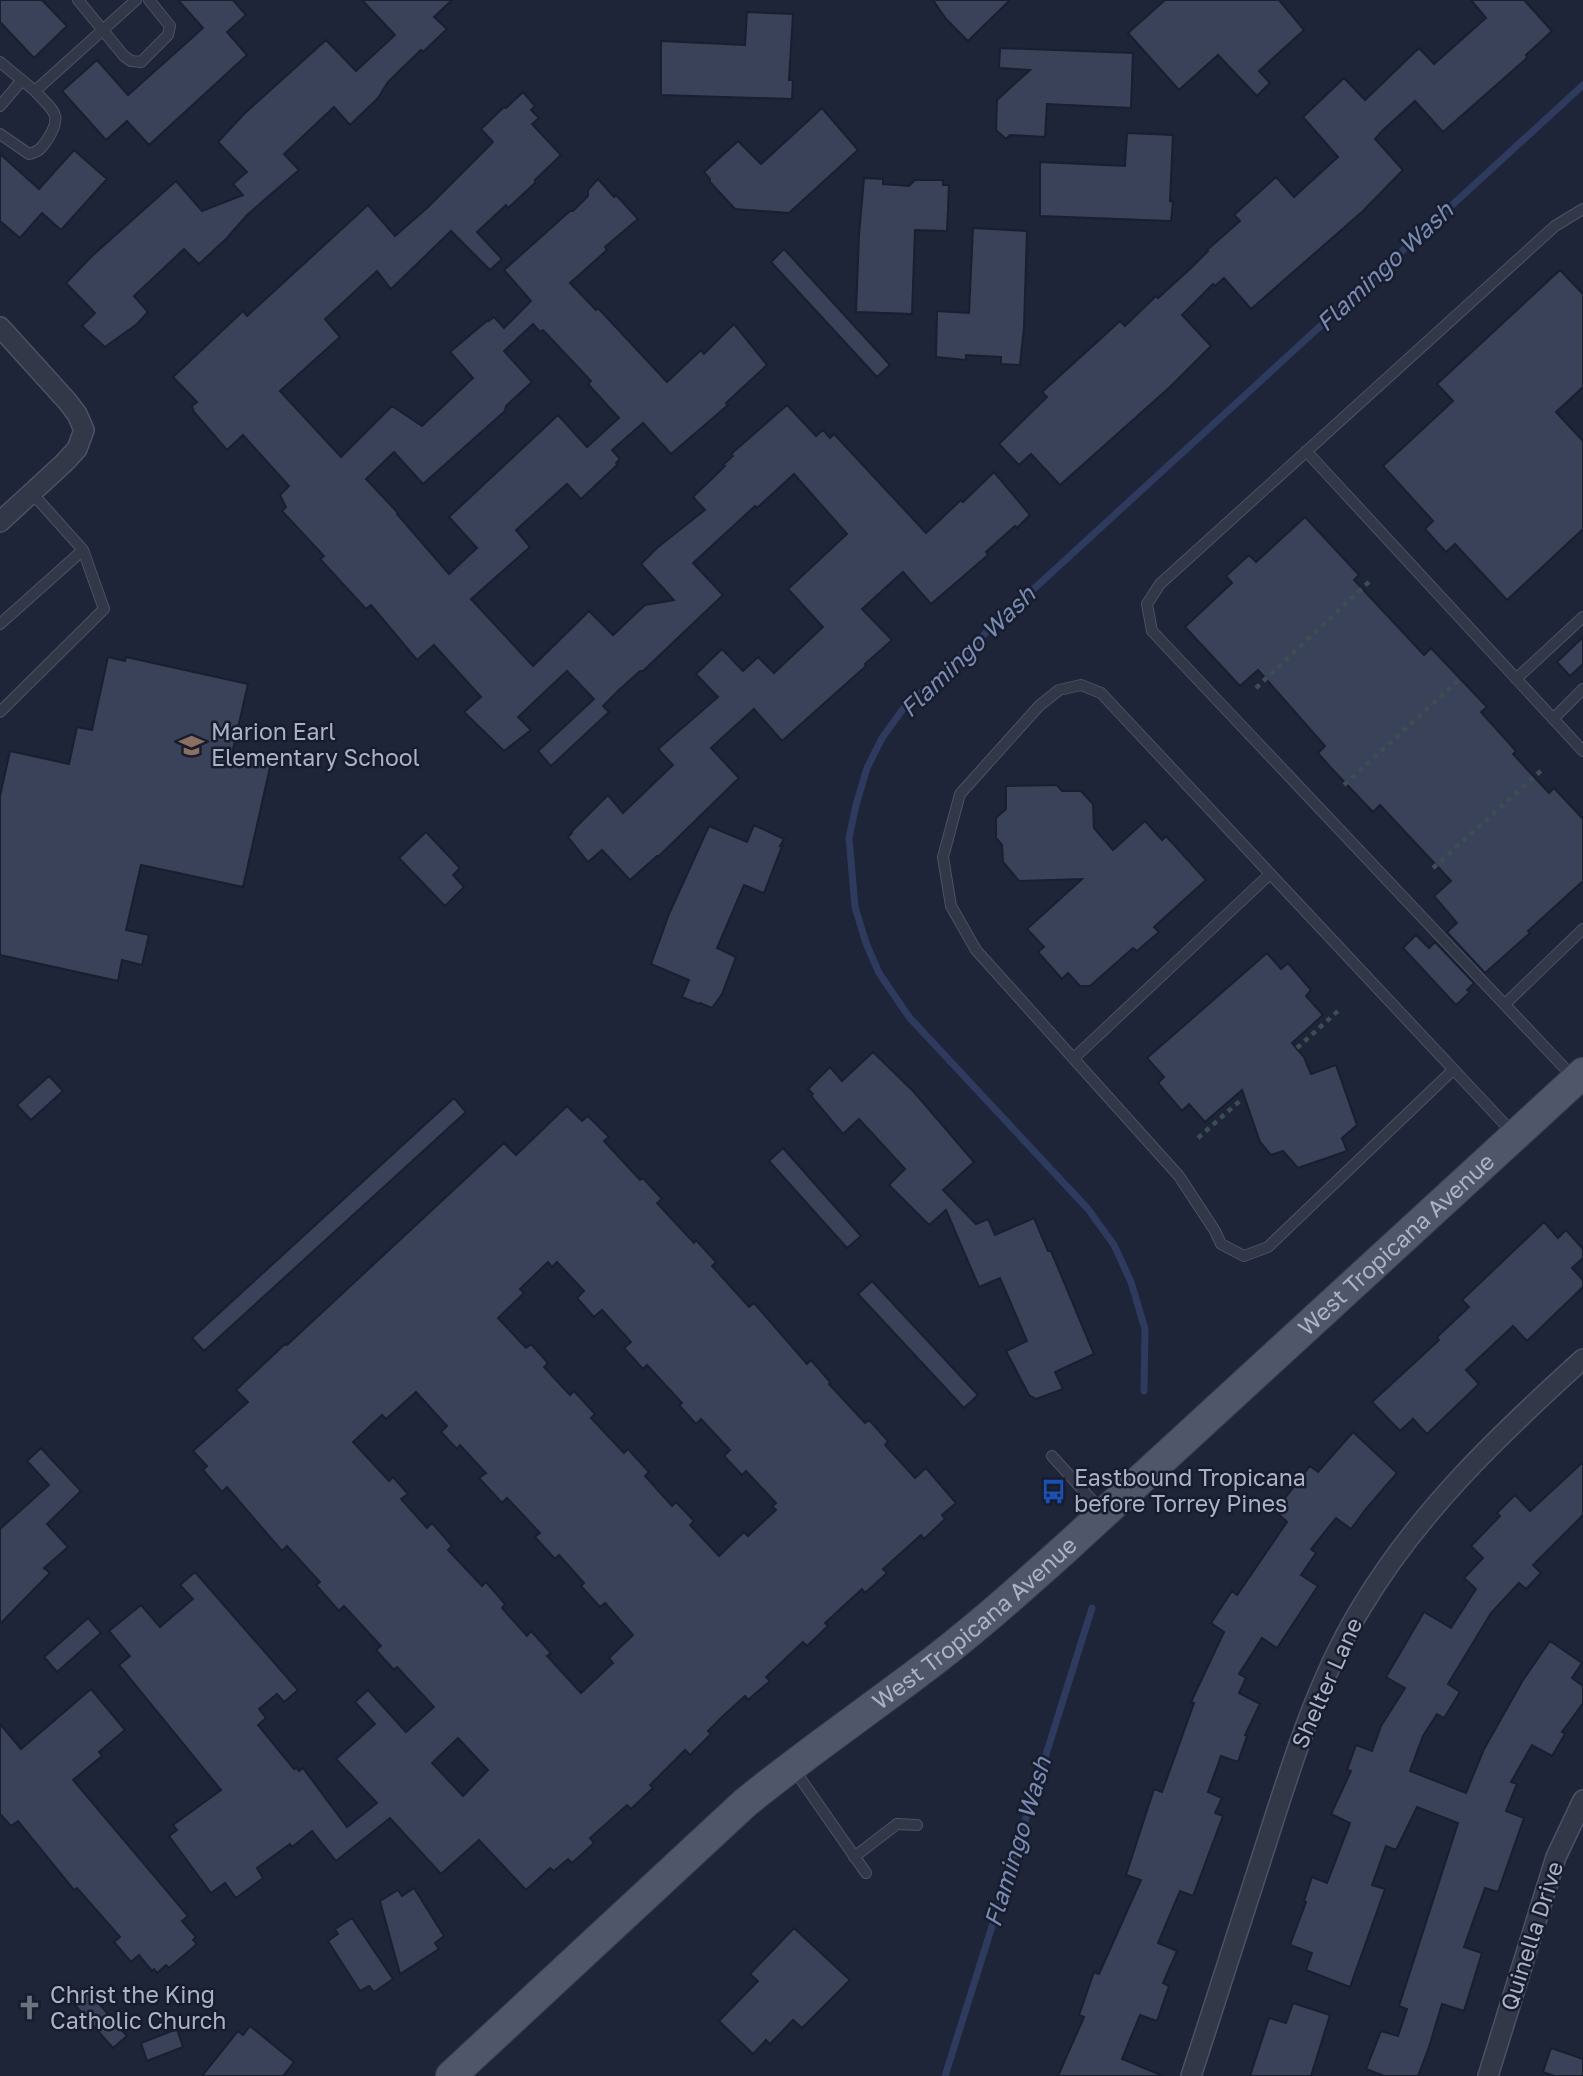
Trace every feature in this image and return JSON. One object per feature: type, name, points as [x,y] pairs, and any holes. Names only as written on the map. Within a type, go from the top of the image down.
[{"type":"main road","name":"West Tropicana Avenue","points":[[451,2076],[745,1803],[791,1764],[915,1675],[981,1623],[1579,1077]]},
{"type":"street","points":[[0,327],[67,401],[84,430],[78,449],[0,522]]},
{"type":"street","name":"Shelter Lane","points":[[1191,2076],[1297,1747],[1325,1676],[1361,1608],[1399,1552],[1446,1493],[1509,1426],[1583,1359]]},
{"type":"street","name":"Quinella Drive","points":[[1488,2076],[1556,1857],[1583,1800]]},
{"type":"lane","points":[[78,0],[124,55],[131,61],[141,62],[168,35],[170,26],[149,0]]},
{"type":"lane","points":[[35,90],[136,0]]},
{"type":"lane","points":[[0,62],[35,90],[52,109],[56,126],[41,148],[29,153],[0,134]]},
{"type":"lane","points":[[0,106],[22,80]]},
{"type":"lane","points":[[1579,1077],[1504,1004],[1152,631],[1147,604],[1160,584],[1306,451],[1555,226],[1583,209]]},
{"type":"lane","points":[[1306,451],[1583,751]]},
{"type":"lane","points":[[0,712],[104,609],[83,550],[32,493]]},
{"type":"lane","points":[[0,624],[83,550]]},
{"type":"lane","points":[[1516,679],[1583,617]]},
{"type":"lane","points":[[1453,1070],[1268,1247],[1244,1256],[1221,1244],[1179,1176],[976,950],[951,906],[943,857],[960,794],[1039,706],[1059,690],[1081,685],[1101,693],[1515,1136]]},
{"type":"lane","points":[[1553,719],[1583,689]]},
{"type":"lane","points":[[1074,1058],[1270,874]]},
{"type":"lane","points":[[1504,1004],[1583,929]]},
{"type":"lane","points":[[1052,1456],[1104,1513]]},
{"type":"lane","points":[[791,1764],[866,1873]]},
{"type":"lane","points":[[854,1857],[897,1824],[917,1825]]},
{"type":"path","points":[[1256,688],[1371,580]]},
{"type":"path","points":[[1344,785],[1461,678]]},
{"type":"path","points":[[1433,868],[1544,768]]},
{"type":"path","points":[[1297,1048],[1339,1010]]},
{"type":"path","points":[[1198,1138],[1242,1099]]},
{"type":"building","points":[[0,0],[42,0],[67,26],[34,58],[0,22]]},
{"type":"building","points":[[178,0],[233,0],[246,15],[227,32],[247,55],[149,145],[127,121],[106,140],[62,91],[97,60],[128,95],[203,28]]},
{"type":"building","points":[[362,0],[452,0],[434,17],[447,29],[388,82],[378,98],[350,125],[334,107],[284,154],[299,170],[247,215],[199,264],[184,249],[134,296],[148,312],[137,324],[105,347],[82,326],[95,313],[66,283],[92,256],[176,181],[202,211],[243,195],[233,184],[247,172],[218,142],[244,114],[326,40],[356,71],[395,35]]},
{"type":"building","points":[[933,0],[1010,0],[968,41],[946,19]]},
{"type":"building","points":[[1165,0],[1279,0],[1304,30],[1259,71],[1270,83],[1257,96],[1218,55],[1179,90],[1128,33]]},
{"type":"building","points":[[1471,0],[1524,0],[1552,31],[1526,55],[1527,58],[1443,132],[1415,101],[1382,131],[1375,139],[1403,170],[1363,211],[1251,309],[1224,278],[1215,286],[1213,284],[1182,315],[1211,346],[1170,387],[1060,485],[1031,454],[1019,465],[999,444],[1047,397],[1042,392],[1120,321],[1125,326],[1191,268],[1240,221],[1234,215],[1276,177],[1294,197],[1338,157],[1303,117],[1344,78],[1365,100],[1419,48],[1434,64],[1486,18]]},
{"type":"building","points":[[747,12],[793,14],[789,80],[793,80],[792,99],[661,95],[661,41],[745,45]]},
{"type":"building","points":[[1000,48],[1133,53],[1131,108],[1047,104],[1045,137],[1010,135],[1006,139],[996,130],[997,100],[1030,70],[999,68]]},
{"type":"building","points":[[523,92],[535,106],[531,110],[539,118],[532,124],[561,155],[508,208],[506,205],[477,232],[502,259],[490,270],[451,231],[391,289],[377,271],[325,319],[340,337],[280,391],[341,457],[392,406],[422,426],[473,378],[450,352],[494,317],[504,328],[531,301],[504,270],[573,211],[588,196],[588,190],[598,179],[638,219],[605,247],[607,250],[570,283],[596,310],[598,308],[667,382],[701,350],[704,354],[734,324],[767,365],[726,403],[728,405],[671,454],[643,423],[612,450],[620,459],[617,465],[581,499],[567,484],[516,530],[530,547],[471,599],[533,666],[589,611],[613,635],[645,605],[674,600],[641,564],[705,510],[693,497],[725,466],[723,465],[733,456],[731,454],[787,405],[816,436],[823,430],[830,438],[834,434],[926,533],[994,472],[1030,515],[931,604],[903,572],[862,609],[892,640],[782,741],[754,709],[724,736],[711,748],[739,778],[659,856],[630,880],[602,850],[588,862],[568,837],[571,832],[608,795],[623,813],[673,765],[658,749],[718,697],[696,674],[722,649],[743,671],[758,657],[774,673],[823,627],[788,589],[847,534],[794,474],[693,563],[723,595],[643,671],[619,690],[603,706],[609,712],[551,766],[538,751],[594,699],[567,671],[518,717],[531,730],[504,751],[464,712],[481,697],[434,645],[417,660],[371,605],[366,609],[320,559],[324,556],[282,511],[286,507],[280,495],[289,486],[243,435],[227,450],[194,412],[192,406],[197,402],[173,377],[243,311],[247,316],[368,205],[395,236],[493,142],[481,129]],"holes":[[[533,324],[540,332],[543,330],[591,381],[588,384],[619,418],[587,447],[558,415],[449,517],[477,548],[449,574],[366,479],[394,452],[423,484],[505,411],[506,406],[532,382],[504,351]]]},
{"type":"building","points":[[822,108],[858,150],[789,213],[735,209],[704,172],[738,141],[761,164]]},
{"type":"building","points":[[1127,133],[1173,135],[1171,221],[1040,216],[1040,162],[1125,166]]},
{"type":"building","points":[[74,150],[107,179],[61,230],[42,213],[20,238],[0,221],[0,154],[39,189]]},
{"type":"building","points":[[864,178],[883,179],[883,184],[909,186],[915,180],[943,180],[943,185],[949,185],[947,231],[915,230],[912,314],[856,312]]},
{"type":"building","points":[[973,228],[1027,231],[1020,365],[1001,364],[1001,357],[966,355],[966,360],[936,357],[937,311],[969,313]]},
{"type":"building","points":[[784,249],[890,365],[877,377],[771,262]]},
{"type":"building","points":[[1560,270],[1583,294],[1583,387],[1556,412],[1583,441],[1583,529],[1507,600],[1455,544],[1446,552],[1425,529],[1433,521],[1383,466],[1453,401],[1437,384]]},
{"type":"building","points":[[1305,517],[1359,575],[1354,580],[1424,655],[1431,648],[1487,707],[1481,712],[1516,751],[1513,754],[1549,793],[1554,788],[1583,819],[1583,881],[1485,973],[1447,932],[1457,923],[1434,896],[1451,881],[1380,805],[1373,812],[1333,770],[1318,753],[1325,746],[1258,670],[1240,686],[1185,627],[1232,583],[1226,576],[1249,555],[1256,562]]},
{"type":"building","points":[[1583,637],[1583,664],[1570,676],[1557,662]]},
{"type":"building","points":[[108,657],[125,661],[126,657],[248,684],[232,754],[271,763],[243,887],[141,865],[126,930],[149,935],[142,965],[122,960],[118,981],[0,955],[0,796],[10,751],[69,764],[77,727],[92,730]]},
{"type":"building","points":[[1057,785],[1062,791],[1081,791],[1093,804],[1094,828],[1113,850],[1145,821],[1162,840],[1166,836],[1206,880],[1154,927],[1159,932],[1137,951],[1133,948],[1090,986],[1080,986],[1068,973],[1062,979],[1038,952],[1044,947],[1027,929],[1082,879],[1019,881],[1003,862],[1002,845],[996,838],[996,818],[1006,809],[1006,786]]},
{"type":"building","points":[[754,825],[784,839],[764,893],[744,885],[717,948],[736,957],[722,994],[712,1008],[682,997],[689,980],[651,964],[669,914],[709,826],[747,842]]},
{"type":"building","points":[[426,832],[460,868],[453,875],[464,887],[445,906],[399,858]]},
{"type":"building","points":[[1416,935],[1429,948],[1435,942],[1474,983],[1467,990],[1470,992],[1456,1005],[1403,948]]},
{"type":"building","points":[[1267,953],[1281,969],[1288,963],[1311,990],[1306,996],[1323,1015],[1292,1043],[1304,1057],[1311,1074],[1336,1065],[1357,1125],[1342,1138],[1347,1151],[1298,1168],[1283,1151],[1271,1155],[1260,1142],[1242,1090],[1205,1122],[1189,1104],[1182,1111],[1158,1083],[1164,1077],[1147,1058]]},
{"type":"building","points":[[873,1052],[914,1092],[974,1162],[943,1190],[976,1224],[988,1219],[995,1235],[1034,1218],[1048,1251],[1051,1251],[1094,1354],[1055,1372],[1063,1389],[1036,1399],[1029,1395],[1006,1351],[1027,1341],[1000,1278],[979,1287],[946,1210],[929,1225],[889,1185],[905,1169],[859,1119],[843,1134],[811,1096],[813,1094],[808,1089],[830,1067],[842,1081]]},
{"type":"building","points":[[49,1076],[63,1091],[31,1120],[17,1105]]},
{"type":"building","points":[[454,1098],[466,1112],[204,1351],[192,1338]]},
{"type":"building","points":[[567,1106],[582,1121],[588,1116],[609,1137],[604,1141],[640,1180],[643,1178],[662,1199],[657,1203],[694,1243],[696,1240],[716,1262],[712,1266],[749,1307],[754,1303],[807,1364],[811,1360],[865,1423],[869,1420],[888,1441],[885,1445],[915,1478],[926,1468],[956,1503],[942,1515],[945,1519],[924,1539],[921,1535],[883,1569],[887,1573],[865,1593],[862,1589],[825,1623],[828,1626],[807,1646],[803,1642],[766,1677],[770,1681],[748,1700],[745,1696],[723,1716],[708,1731],[711,1734],[690,1755],[685,1750],[650,1785],[653,1788],[631,1809],[627,1805],[590,1838],[594,1843],[572,1863],[568,1859],[554,1871],[550,1868],[526,1890],[479,1840],[441,1874],[390,1818],[336,1861],[312,1831],[292,1847],[290,1844],[257,1868],[263,1878],[236,1898],[225,1883],[211,1893],[169,1836],[177,1830],[173,1825],[221,1790],[119,1665],[130,1656],[109,1631],[141,1605],[160,1627],[193,1599],[180,1585],[195,1572],[298,1690],[284,1702],[277,1694],[259,1709],[266,1718],[258,1725],[294,1769],[299,1771],[303,1768],[347,1827],[377,1803],[336,1759],[375,1724],[355,1702],[368,1690],[406,1732],[434,1707],[397,1667],[394,1670],[376,1650],[381,1646],[344,1606],[339,1611],[316,1585],[320,1582],[287,1546],[282,1551],[227,1487],[222,1492],[203,1470],[207,1466],[193,1451],[248,1402],[236,1390],[504,1143],[516,1155]],"holes":[[[548,1262],[552,1267],[557,1262],[584,1291],[577,1298],[594,1317],[602,1310],[631,1342],[624,1348],[643,1369],[647,1365],[682,1403],[679,1405],[696,1424],[701,1419],[730,1450],[724,1456],[742,1475],[746,1471],[776,1503],[772,1506],[776,1510],[748,1536],[744,1532],[719,1556],[690,1525],[694,1521],[676,1502],[672,1506],[645,1476],[649,1472],[628,1449],[624,1453],[591,1418],[595,1414],[574,1391],[570,1395],[544,1367],[548,1363],[531,1344],[526,1348],[498,1318],[524,1293],[520,1289]],[[416,1392],[447,1426],[441,1432],[457,1449],[460,1445],[486,1473],[479,1478],[502,1503],[507,1498],[540,1533],[535,1537],[555,1559],[559,1555],[584,1583],[581,1586],[600,1607],[605,1603],[633,1635],[609,1658],[613,1663],[581,1693],[547,1656],[551,1653],[531,1631],[527,1636],[502,1608],[505,1604],[486,1582],[482,1586],[448,1550],[452,1546],[432,1523],[427,1528],[401,1499],[408,1494],[393,1477],[389,1481],[353,1442],[382,1415],[386,1419]],[[458,1738],[488,1770],[463,1796],[432,1763]]]},
{"type":"building","points":[[783,1148],[861,1236],[847,1248],[769,1161]]},
{"type":"building","points":[[1544,1222],[1558,1238],[1566,1230],[1583,1249],[1583,1258],[1572,1268],[1583,1280],[1583,1287],[1527,1341],[1513,1326],[1466,1370],[1479,1384],[1427,1434],[1413,1419],[1400,1431],[1372,1402],[1439,1340],[1437,1337],[1469,1307],[1462,1300]]},
{"type":"building","points":[[872,1281],[978,1395],[964,1408],[858,1294]]},
{"type":"building","points":[[1353,1432],[1397,1473],[1351,1529],[1336,1518],[1311,1549],[1316,1553],[1301,1575],[1318,1586],[1277,1648],[1262,1638],[1239,1674],[1246,1678],[1239,1693],[1260,1704],[1245,1735],[1247,1736],[1238,1762],[1221,1756],[1208,1792],[1222,1798],[1215,1813],[1223,1816],[1193,1896],[1180,1891],[1158,1943],[1177,1951],[1163,1983],[1169,1986],[1157,2021],[1140,2015],[1122,2059],[1163,2076],[1058,2076],[1084,2017],[1079,2015],[1094,1972],[1099,1974],[1141,1880],[1126,1875],[1154,1789],[1162,1792],[1194,1703],[1191,1702],[1224,1632],[1211,1623],[1232,1591],[1237,1595],[1287,1522],[1275,1511],[1310,1466],[1318,1472]]},
{"type":"building","points":[[41,1448],[81,1491],[47,1524],[68,1547],[44,1568],[50,1573],[0,1624],[0,1529],[49,1485],[27,1461]]},
{"type":"building","points":[[1583,1462],[1583,1515],[1533,1565],[1541,1573],[1526,1589],[1519,1583],[1491,1613],[1448,1684],[1460,1692],[1444,1718],[1437,1714],[1423,1736],[1410,1771],[1466,1793],[1484,1749],[1523,1680],[1550,1641],[1582,1663],[1572,1678],[1583,1686],[1583,1703],[1562,1732],[1565,1734],[1552,1756],[1532,1745],[1511,1782],[1517,1784],[1506,1811],[1524,1818],[1498,1892],[1485,1888],[1464,1947],[1482,1953],[1464,2011],[1442,2004],[1418,2076],[1384,2076],[1366,2069],[1381,2031],[1398,2036],[1407,2009],[1399,2006],[1458,1823],[1417,1807],[1396,1850],[1386,1846],[1372,1885],[1385,1889],[1350,1987],[1306,1970],[1312,1953],[1290,1945],[1312,1877],[1327,1883],[1350,1823],[1331,1814],[1351,1771],[1347,1770],[1356,1745],[1372,1751],[1381,1726],[1405,1688],[1386,1677],[1424,1612],[1451,1628],[1476,1589],[1464,1578],[1483,1558],[1471,1546],[1500,1516],[1497,1513],[1515,1495],[1530,1511]]},
{"type":"building","points":[[88,1618],[101,1633],[57,1672],[44,1657]]},
{"type":"building","points":[[91,1689],[125,1730],[99,1752],[102,1756],[73,1780],[188,1916],[182,1921],[196,1937],[193,1940],[197,1944],[169,1968],[166,1965],[157,1973],[154,1969],[152,1971],[139,1955],[131,1962],[114,1942],[120,1937],[77,1888],[74,1890],[18,1821],[11,1826],[0,1814],[0,1724],[21,1749]]},
{"type":"building","points":[[414,1888],[444,1936],[435,1943],[439,1949],[400,1974],[380,1901],[398,1890],[402,1896]]},
{"type":"building","points":[[352,1918],[393,1979],[374,1992],[369,1986],[360,1991],[328,1941],[338,1934],[335,1929]]},
{"type":"building","points":[[794,1928],[850,1980],[802,2028],[793,2020],[770,2044],[766,2040],[753,2054],[719,2021],[758,1981],[750,1974]]},
{"type":"building","points":[[88,1991],[127,2036],[113,2048],[74,2004]]},
{"type":"building","points":[[1293,2003],[1330,2015],[1311,2076],[1250,2076],[1269,2018],[1286,2023]]},
{"type":"building","points":[[250,2026],[294,2062],[283,2076],[202,2076],[238,2031],[243,2035]]},
{"type":"building","points":[[177,2029],[183,2047],[147,2061],[141,2043]]},
{"type":"building","points":[[1551,2048],[1583,2059],[1583,2076],[1554,2076],[1543,2072]]},
{"type":"waterway","name":"Flamingo Wash","points":[[1144,1391],[1145,1329],[1131,1282],[1114,1245],[1088,1209],[909,1017],[879,973],[855,907],[849,838],[867,768],[882,738],[903,709],[1583,85]]},
{"type":"waterway","name":"Flamingo Wash","points":[[945,2076],[1092,1608]]},
{"type":"place","name":"Marion Earl Elementary School","points":[[191,745]]},
{"type":"place","name":"Eastbound Tropicana before Torrey Pines","points":[[1054,1491]]},
{"type":"place","name":"Christ the King Catholic Church","points":[[30,2008]]}]
